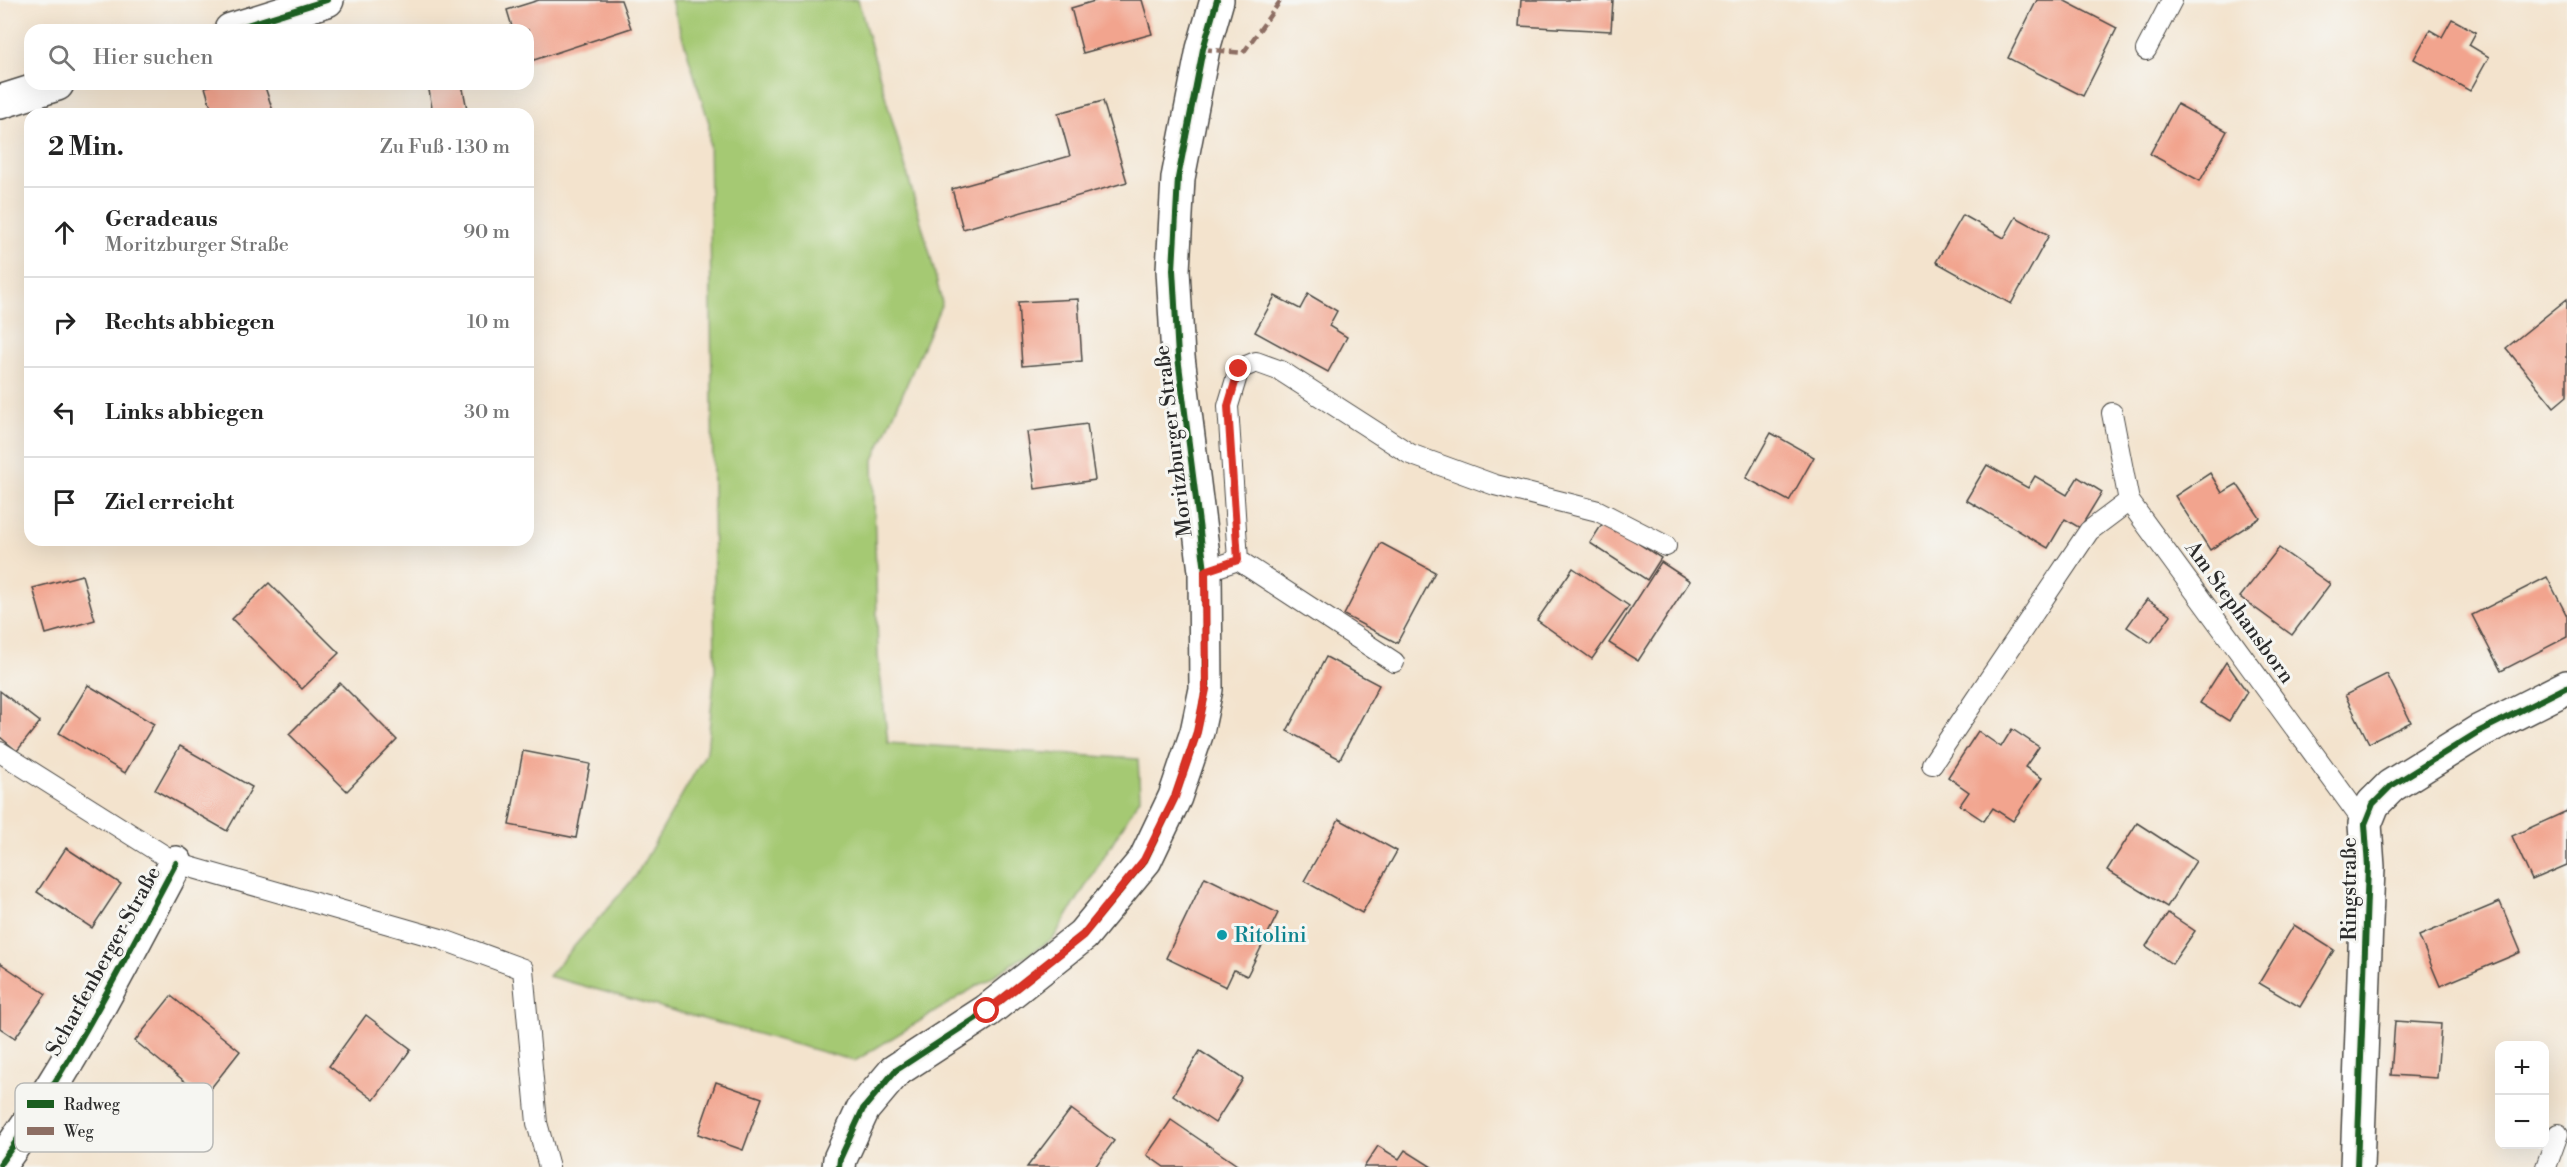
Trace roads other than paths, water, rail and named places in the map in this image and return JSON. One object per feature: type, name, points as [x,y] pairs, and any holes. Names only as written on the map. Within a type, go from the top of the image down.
[{"type":"street","points":[[250,24],[327,0]]},
{"type":"street","name":"Moritzburger Straße","points":[[839,1167],[840,1159],[863,1109],[895,1071],[987,1011],[1083,935],[1144,860],[1175,797],[1197,732],[1206,689],[1205,571],[1178,357],[1173,270],[1178,178],[1203,49],[1217,0]]},
{"type":"street","points":[[0,102],[38,90]]},
{"type":"street","name":"Ringstraße","points":[[2357,1167],[2368,867],[2365,824],[2373,804],[2391,786],[2478,732],[2567,687]]},
{"type":"street","name":"Scharfenberger Straße","points":[[54,1083],[85,1034],[176,863]]},
{"type":"street","name":"Scharfenberger Straße","points":[[0,1164],[15,1144]]},
{"type":"lane","points":[[2146,50],[2172,0]]},
{"type":"lane","points":[[1238,560],[1228,406],[1239,369],[1256,362],[1281,371],[1410,454],[1495,485],[1598,511],[1666,546]]},
{"type":"lane","name":"Am Stephansborn","points":[[2112,413],[2129,501],[2365,824]]},
{"type":"lane","points":[[1932,764],[2089,531],[2129,501]]},
{"type":"lane","points":[[1205,571],[1238,560]]},
{"type":"lane","points":[[1238,560],[1394,662]]},
{"type":"lane","name":"Scharfenberger Straße","points":[[0,752],[176,863],[441,939],[523,969],[537,1123],[549,1167]]},
{"type":"lane","points":[[2546,1167],[2558,1134]]},
{"type":"place","name":"Ritolini","points":[[1222,935]]}]
